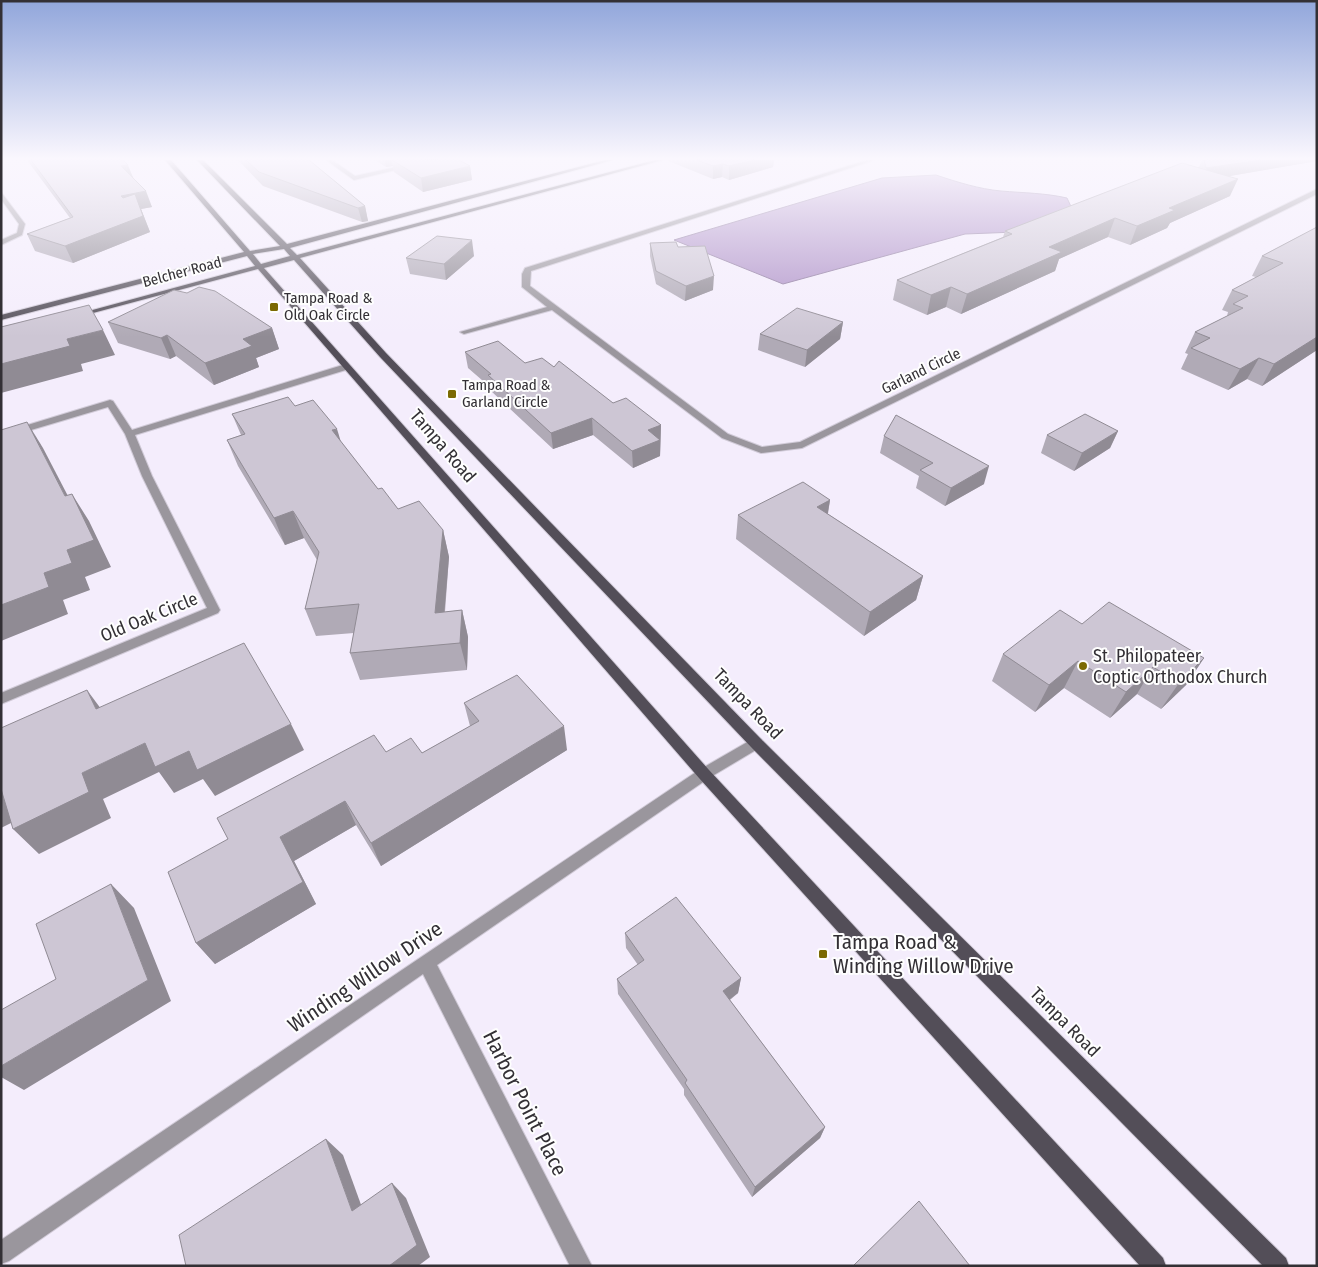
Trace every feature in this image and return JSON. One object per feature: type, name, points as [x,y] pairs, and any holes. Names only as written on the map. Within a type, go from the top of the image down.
[{"type":"main road","name":"Tampa Road","points":[[218,219],[704,774],[1155,1266]]},
{"type":"main road","name":"Tampa Road","points":[[258,219],[296,258],[383,355],[756,743],[1278,1266]]},
{"type":"main road","name":"Belcher Road","points":[[1,318],[249,253],[285,247],[389,219]]},
{"type":"main road","name":"Belcher Road","points":[[67,318],[440,219]]},
{"type":"street","points":[[1,243],[20,234],[22,224],[19,219]]},
{"type":"street","name":"Garland Circle","points":[[687,219],[528,270],[526,274],[526,287],[725,436],[761,450],[802,445],[1260,219]]},
{"type":"street","points":[[464,332],[552,308]]},
{"type":"street","points":[[130,434],[346,367]]},
{"type":"street","name":"Old Oak Circle","points":[[1,436],[110,402],[130,434],[147,476],[214,610],[1,699]]},
{"type":"street","name":"Winding Willow Drive","points":[[1,1253],[704,774],[756,743]]},
{"type":"street","name":"Harbor Point Place","points":[[426,962],[581,1266]]},
{"type":"shaded area","points":[[744,219],[1066,219],[1042,231],[965,234],[783,284],[674,240]]},
{"type":"building","points":[[67,219],[135,219],[65,246],[27,234]]},
{"type":"building","points":[[1036,219],[1112,219],[1049,247],[1062,252],[967,294],[951,287],[931,295],[897,280],[1012,234],[1005,231]]},
{"type":"building","points":[[1118,219],[1153,219],[1137,226]]},
{"type":"building","points":[[1317,227],[1317,337],[1274,364],[1259,358],[1240,369],[1191,348],[1210,338],[1195,332],[1243,308],[1233,304],[1248,296],[1232,290],[1283,263],[1262,256]]},
{"type":"building","points":[[437,236],[472,240],[444,264],[406,258]]},
{"type":"building","points":[[676,242],[678,247],[705,246],[714,276],[686,286],[656,271],[650,243]]},
{"type":"building","points":[[199,287],[215,291],[272,328],[243,339],[252,346],[205,363],[167,335],[161,338],[108,322],[174,290],[187,293]]},
{"type":"building","points":[[89,305],[103,330],[67,339],[70,346],[1,364],[1,327]]},
{"type":"building","points":[[797,308],[843,322],[807,350],[760,334]]},
{"type":"building","points":[[498,341],[525,363],[542,358],[554,367],[559,361],[613,403],[626,398],[661,425],[648,430],[660,440],[632,451],[592,418],[551,433],[488,375],[491,374],[465,352]]},
{"type":"building","points":[[288,397],[295,406],[313,400],[337,429],[332,430],[378,489],[382,488],[398,509],[419,501],[443,530],[435,613],[462,610],[460,643],[350,653],[359,604],[305,609],[319,552],[293,511],[274,518],[227,440],[245,434],[232,414]]},
{"type":"building","points":[[1085,414],[1118,431],[1082,453],[1047,435]]},
{"type":"building","points":[[896,415],[989,466],[951,488],[920,470],[933,463],[884,436]]},
{"type":"building","points":[[27,422],[65,496],[72,494],[94,540],[67,550],[72,563],[44,573],[49,587],[1,605],[1,430]]},
{"type":"building","points":[[803,482],[830,500],[817,507],[923,576],[870,612],[738,515]]},
{"type":"building","points":[[1109,602],[1204,658],[1179,683],[1153,667],[1126,692],[1078,661],[1049,685],[1003,654],[1060,610],[1082,624]]},
{"type":"building","points":[[244,643],[291,724],[197,770],[189,751],[155,767],[145,743],[82,773],[89,792],[13,829],[1,789],[1,728],[87,690],[96,709]]},
{"type":"building","points":[[517,675],[564,726],[371,843],[345,801],[280,837],[303,882],[196,943],[168,872],[228,839],[217,818],[374,735],[386,752],[411,738],[422,753],[479,721],[464,703]]},
{"type":"building","points":[[111,884],[148,980],[1,1066],[1,1010],[56,979],[36,924]]},
{"type":"building","points":[[676,897],[741,978],[723,991],[825,1127],[755,1187],[685,1083],[687,1080],[617,979],[644,960],[625,933]]},
{"type":"building","points":[[326,1139],[352,1211],[392,1183],[417,1245],[389,1266],[186,1266],[179,1235]]},
{"type":"building","points":[[919,1201],[970,1266],[853,1266]]},
{"type":"place","name":"Tampa Road & Old Oak Circle","points":[[274,307]]},
{"type":"place","name":"Tampa Road & Garland Circle","points":[[452,394]]},
{"type":"place","name":"St. Philopateer Coptic Orthodox Church","points":[[1083,666]]},
{"type":"place","name":"Tampa Road & Winding Willow Drive","points":[[823,954]]}]
